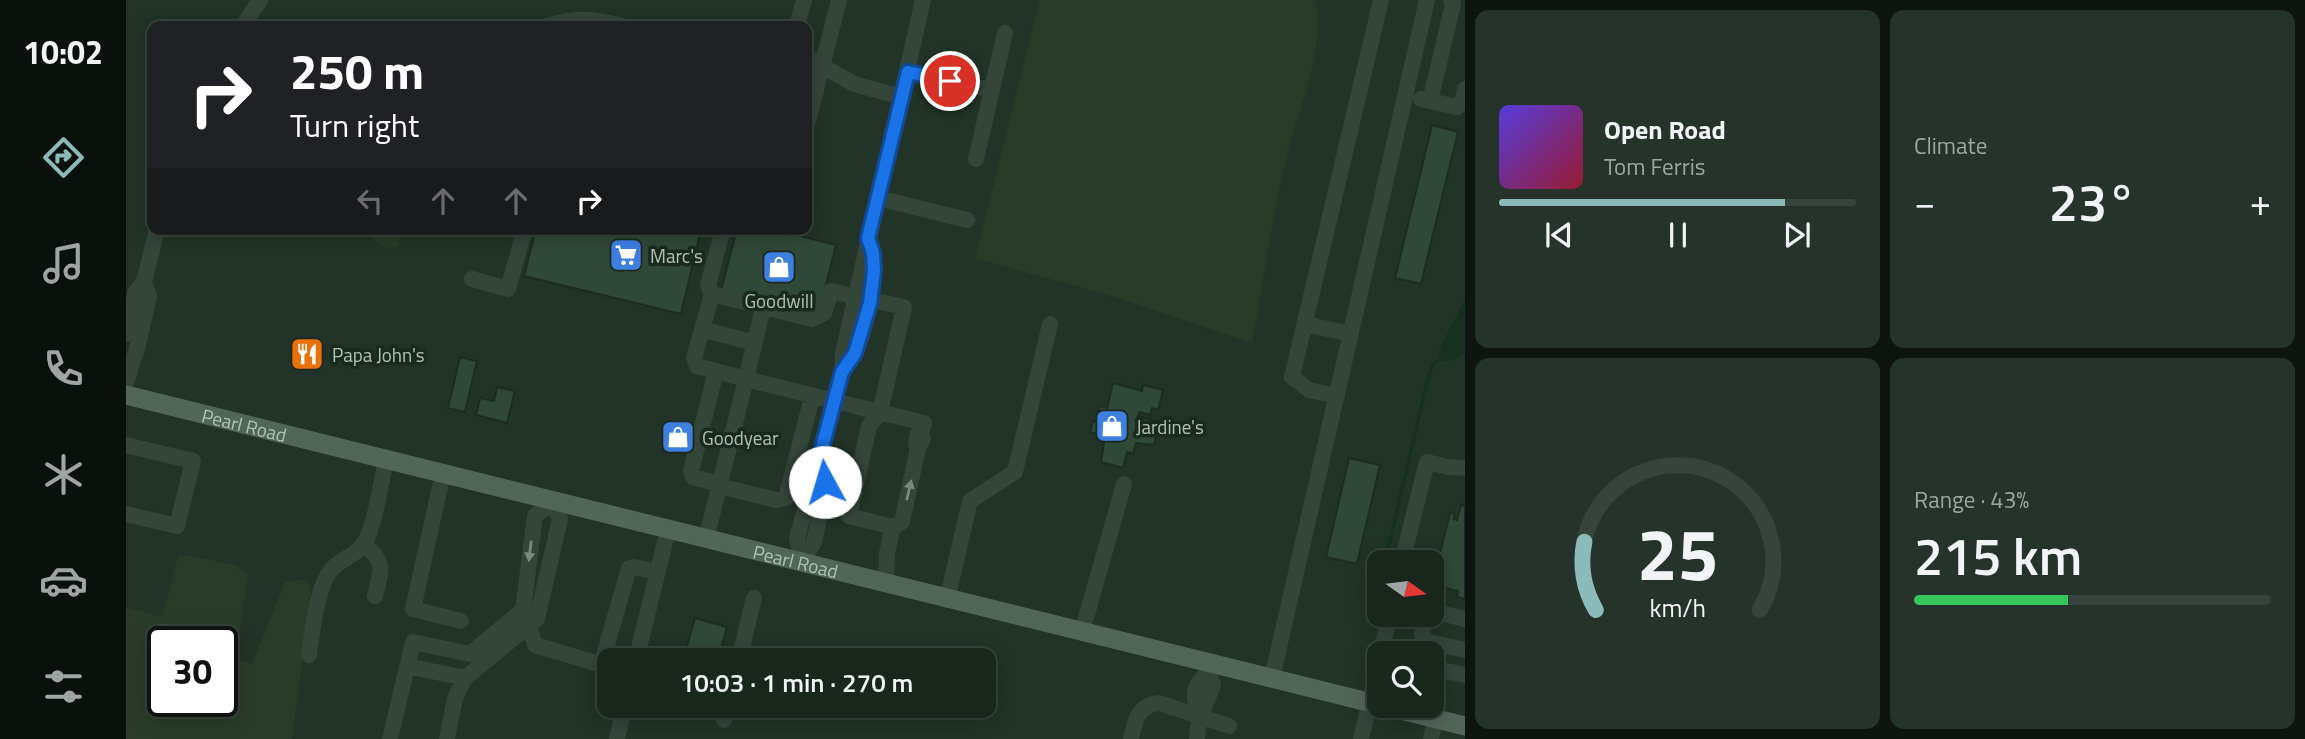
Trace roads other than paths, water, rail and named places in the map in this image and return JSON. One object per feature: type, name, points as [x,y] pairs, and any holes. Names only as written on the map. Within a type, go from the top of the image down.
[{"type":"main road","name":"Pearl Road","points":[[126,395],[1082,632],[1209,669],[1272,678],[1367,702]]},
{"type":"main road","name":"Pearl Road","points":[[1431,718],[1465,726]]},
{"type":"street","points":[[798,21],[804,0]]},
{"type":"street","points":[[812,105],[839,0]]},
{"type":"street","points":[[802,562],[814,542],[825,494],[824,471],[818,463],[842,372],[855,353],[863,298],[874,262],[868,238],[923,0]]},
{"type":"street","points":[[1337,396],[1309,390],[1292,377],[1381,0]]},
{"type":"street","points":[[1272,678],[1427,0]]},
{"type":"street","points":[[1425,100],[1429,99],[1432,93],[1453,4],[1451,0]]},
{"type":"street","points":[[1459,0],[1465,1]]},
{"type":"street","points":[[246,21],[256,1]]},
{"type":"street","points":[[564,21],[572,18],[604,21]]},
{"type":"street","points":[[976,159],[1005,33]]},
{"type":"street","points":[[812,60],[854,84],[902,97]]},
{"type":"street","points":[[908,72],[992,90]]},
{"type":"street","points":[[1405,94],[1457,107],[1463,101],[1465,89]]},
{"type":"street","points":[[878,198],[967,220]]},
{"type":"street","points":[[126,334],[136,291],[144,282],[156,235]]},
{"type":"street","points":[[472,279],[508,289],[523,235]]},
{"type":"street","points":[[712,294],[811,319],[824,313],[831,291],[904,307],[880,413],[869,426],[849,516],[893,527],[902,522],[918,449],[918,433],[923,426],[880,413],[697,366],[694,358],[712,294],[708,285],[721,235]]},
{"type":"street","points":[[126,383],[149,296],[144,282]]},
{"type":"street","points":[[706,539],[763,307]]},
{"type":"street","points":[[947,600],[970,501],[1015,472],[1050,324]]},
{"type":"street","points":[[1305,324],[1351,334]]},
{"type":"street","points":[[702,329],[754,343]]},
{"type":"street","points":[[716,371],[691,471],[693,477],[719,485],[776,500],[786,498],[812,397]]},
{"type":"street","points":[[126,445],[193,461],[177,526],[126,514]]},
{"type":"street","points":[[309,655],[324,581],[333,567],[363,544],[370,530],[386,460]]},
{"type":"street","points":[[1405,550],[1427,462],[1448,467],[1464,463]]},
{"type":"street","points":[[443,473],[413,609],[461,621]]},
{"type":"street","points":[[1082,632],[1124,484]]},
{"type":"street","points":[[447,739],[455,698],[466,678],[529,618],[560,519],[554,501],[535,516],[529,618],[536,645],[597,664]]},
{"type":"street","points":[[879,582],[893,527]]},
{"type":"street","points":[[639,648],[668,530]]},
{"type":"street","points":[[363,544],[378,556],[381,565],[375,596]]},
{"type":"street","points":[[609,648],[629,568],[658,572]]},
{"type":"street","points":[[742,648],[754,598]]},
{"type":"street","points":[[1444,614],[1465,619]]},
{"type":"street","points":[[390,739],[413,642],[470,654],[529,618]]},
{"type":"street","points":[[1424,627],[1424,641],[1465,650]]},
{"type":"street","points":[[407,666],[466,678]]},
{"type":"street","points":[[1197,739],[1200,716],[1208,704],[1213,684],[1209,669]]},
{"type":"street","points":[[1444,670],[1465,675]]},
{"type":"street","points":[[1131,739],[1139,712],[1148,704],[1159,703],[1229,726]]},
{"type":"street","points":[[1361,739],[1367,715]]},
{"type":"street","points":[[617,739],[622,718]]},
{"type":"street","points":[[1431,739],[1435,719]]},
{"type":"waterway","points":[[1388,550],[1428,378],[1433,365],[1439,360]]},
{"type":"place","name":"Marc's","points":[[626,255]]},
{"type":"place","name":"Goodwill","points":[[779,267]]},
{"type":"place","name":"Papa John's","points":[[307,354]]},
{"type":"place","name":"Jardine's","points":[[1112,426]]},
{"type":"place","name":"Goodyear","points":[[678,437]]}]
